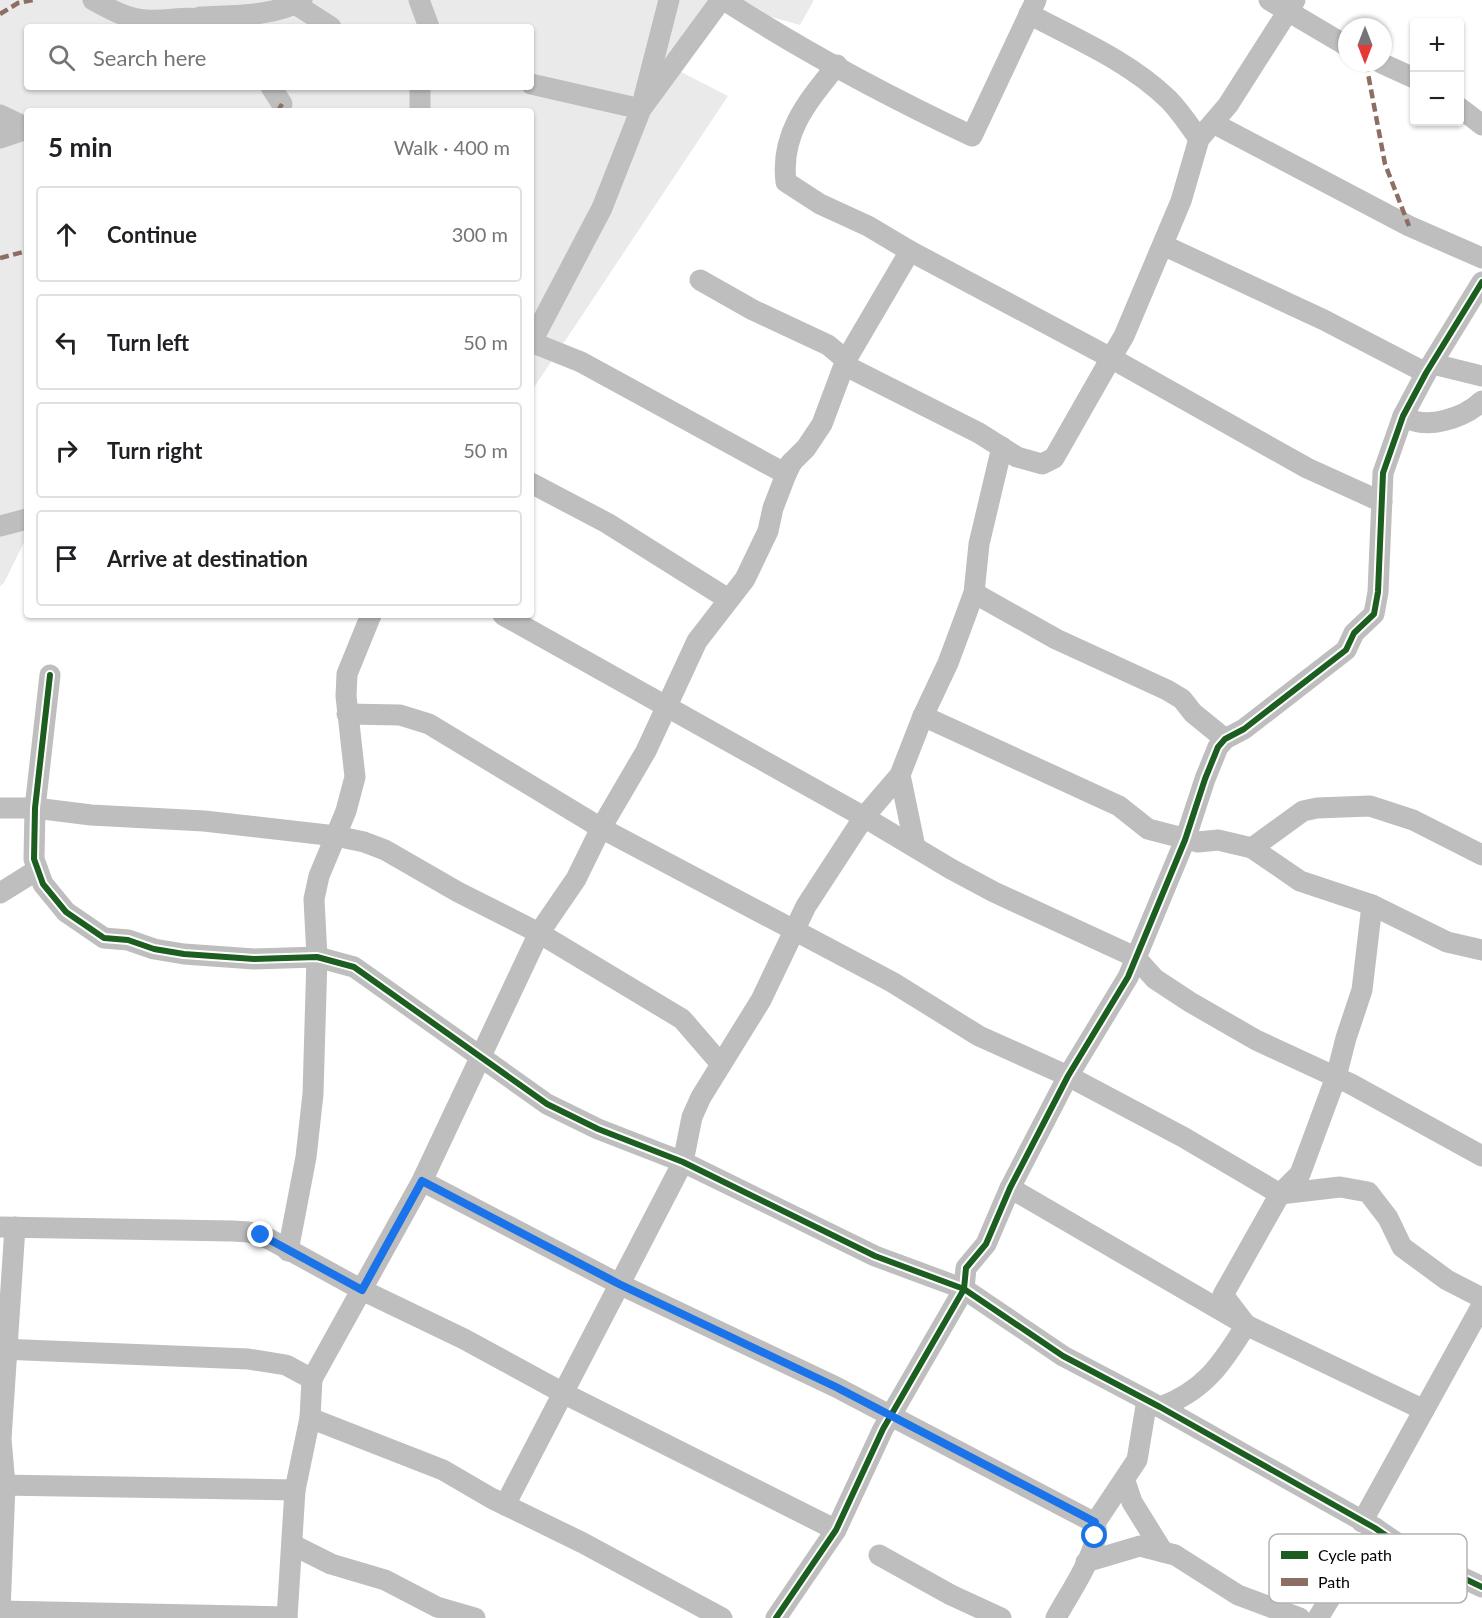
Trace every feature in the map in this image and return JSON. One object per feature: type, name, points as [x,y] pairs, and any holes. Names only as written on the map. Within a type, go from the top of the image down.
[{"type":"street","points":[[93,0],[123,16],[145,20],[209,22],[267,5],[298,2],[327,24]]},
{"type":"street","points":[[419,0],[428,24]]},
{"type":"street","points":[[534,338],[602,208],[641,109],[669,0]]},
{"type":"street","points":[[641,109],[722,0],[773,32],[837,65],[906,105],[972,136],[1032,7],[1102,51],[1150,85],[1206,131],[1482,258]]},
{"type":"street","points":[[1269,0],[1290,6],[1338,40]]},
{"type":"street","points":[[700,280],[753,310],[828,345],[846,363],[1017,457],[1042,464],[1054,458],[1124,336],[1181,201],[1206,131],[1227,105],[1290,6]]},
{"type":"street","points":[[837,65],[808,102],[793,126],[787,146],[786,182],[820,204],[868,226],[1307,468],[1382,502]]},
{"type":"street","points":[[1392,68],[1410,76]]},
{"type":"street","points":[[534,85],[641,109]]},
{"type":"street","points":[[420,90],[420,108]]},
{"type":"street","points":[[1464,111],[1482,125]]},
{"type":"street","points":[[0,114],[24,127]]},
{"type":"street","points":[[0,138],[24,130]]},
{"type":"street","points":[[1163,245],[1429,369],[1482,376]]},
{"type":"street","points":[[836,1530],[565,1394],[464,1339],[362,1290],[269,1239],[249,1232],[7,1227],[1,1439],[0,1611],[287,1618],[295,1490],[310,1418],[312,1379],[362,1290],[422,1181],[539,933],[576,879],[601,828],[646,750],[697,641],[744,579],[758,552],[786,474],[910,251]]},
{"type":"street","points":[[776,1618],[836,1530],[891,1417],[964,1289],[966,1268],[986,1244],[1010,1188],[1068,1076],[1128,977],[1185,840],[1205,779],[1225,739],[1244,729],[1346,650],[1354,633],[1374,614],[1378,592],[1383,473],[1403,416],[1482,282]]},
{"type":"street","points":[[534,343],[581,362],[786,474]]},
{"type":"street","points":[[1403,416],[1426,422],[1451,418],[1466,414],[1482,401]]},
{"type":"street","points":[[505,1505],[565,1394],[683,1162],[692,1117],[720,1063],[761,1000],[806,906],[864,817],[900,775],[923,716],[948,663],[974,593],[979,544],[1002,447]]},
{"type":"street","points":[[534,485],[607,524],[728,599]]},
{"type":"street","points":[[0,526],[24,520]]},
{"type":"street","points":[[974,593],[1056,639],[1167,690],[1182,699],[1193,713],[1225,739]]},
{"type":"street","points":[[288,1251],[306,1157],[313,1094],[317,957],[314,899],[319,876],[346,812],[355,777],[354,748],[347,714],[347,674],[368,618]]},
{"type":"street","points":[[508,618],[994,892],[1135,957],[1155,979],[1256,1040],[1336,1077],[1482,1156]]},
{"type":"street","points":[[50,675],[35,808],[33,848],[37,870],[52,899],[66,912],[104,938],[128,940],[154,949],[184,954],[272,959],[317,957],[354,967],[564,1113],[598,1129],[683,1162],[875,1256],[964,1289],[1063,1356],[1153,1403],[1383,1534]]},
{"type":"street","points":[[347,714],[400,715],[429,724],[601,828],[892,981],[978,1036],[1068,1076],[1182,1137],[1280,1194],[1340,1187],[1368,1192],[1388,1218],[1402,1247],[1447,1280],[1482,1298]]},
{"type":"street","points":[[923,716],[1038,771],[1119,806],[1148,829],[1185,840],[1198,842],[1218,840],[1252,848],[1300,881],[1372,904],[1446,942],[1482,950]]},
{"type":"street","points":[[900,775],[915,847]]},
{"type":"street","points":[[1252,848],[1303,812],[1317,808],[1370,806],[1413,820],[1482,855]]},
{"type":"street","points":[[0,808],[35,808],[91,815],[214,822],[336,836],[385,849],[458,892],[539,933],[682,1019],[720,1063]]},
{"type":"street","points":[[0,893],[37,870]]},
{"type":"street","points":[[1246,1325],[1223,1295],[1280,1194],[1300,1174],[1336,1077],[1362,990],[1372,904]]},
{"type":"street","points":[[422,1181],[619,1284],[703,1322],[1095,1522]]},
{"type":"street","points":[[1010,1188],[1246,1325],[1424,1410]]},
{"type":"street","points":[[1367,1534],[1424,1410],[1482,1305]]},
{"type":"street","points":[[1153,1403],[1183,1398],[1212,1374],[1246,1325]]},
{"type":"street","points":[[4,1349],[248,1359],[286,1365],[312,1379]]},
{"type":"street","points":[[1056,1618],[1086,1562],[1095,1536],[1095,1522],[1125,1481],[1137,1460],[1153,1403]]},
{"type":"street","points":[[310,1418],[443,1470],[505,1505],[583,1543],[722,1618]]},
{"type":"street","points":[[1125,1481],[1132,1502],[1163,1552]]},
{"type":"street","points":[[2,1485],[295,1490]]},
{"type":"street","points":[[293,1545],[331,1564],[385,1580],[437,1607],[475,1618]]},
{"type":"street","points":[[1086,1562],[1140,1546],[1175,1555],[1238,1595],[1300,1618]]},
{"type":"street","points":[[879,1555],[951,1595],[1001,1618]]},
{"type":"street","points":[[1467,1580],[1482,1587]]},
{"type":"street","points":[[1318,1618],[1327,1603]]},
{"type":"shaded area","points":[[0,0],[814,0],[800,25],[719,2],[681,72],[728,96],[534,387],[534,108],[24,108],[24,542],[4,583],[0,586]]},
{"type":"marked path","points":[[0,14],[18,3],[33,0]]},
{"type":"marked path","points":[[1368,72],[1385,164],[1409,226]]},
{"type":"marked path","points":[[280,108],[282,104]]},
{"type":"marked path","points":[[0,258],[24,252]]},
{"type":"cycle path","points":[[776,1618],[836,1530],[883,1429],[964,1289],[966,1268],[986,1244],[1010,1188],[1068,1076],[1128,977],[1185,840],[1218,747],[1225,739],[1244,729],[1346,650],[1354,633],[1374,614],[1378,592],[1383,473],[1403,416],[1426,373],[1482,282]]},
{"type":"cycle path","points":[[50,675],[35,808],[34,859],[43,884],[66,912],[104,938],[128,940],[154,949],[184,954],[254,959],[317,957],[354,967],[547,1104],[598,1129],[683,1162],[875,1256],[964,1289],[1063,1356],[1160,1407],[1384,1534]]},
{"type":"cycle path","points":[[1467,1580],[1482,1587]]},
{"type":"route","points":[[261,1235],[362,1290],[422,1181],[619,1284],[836,1387],[1040,1492],[1095,1522],[1097,1528],[1095,1536]]}]
